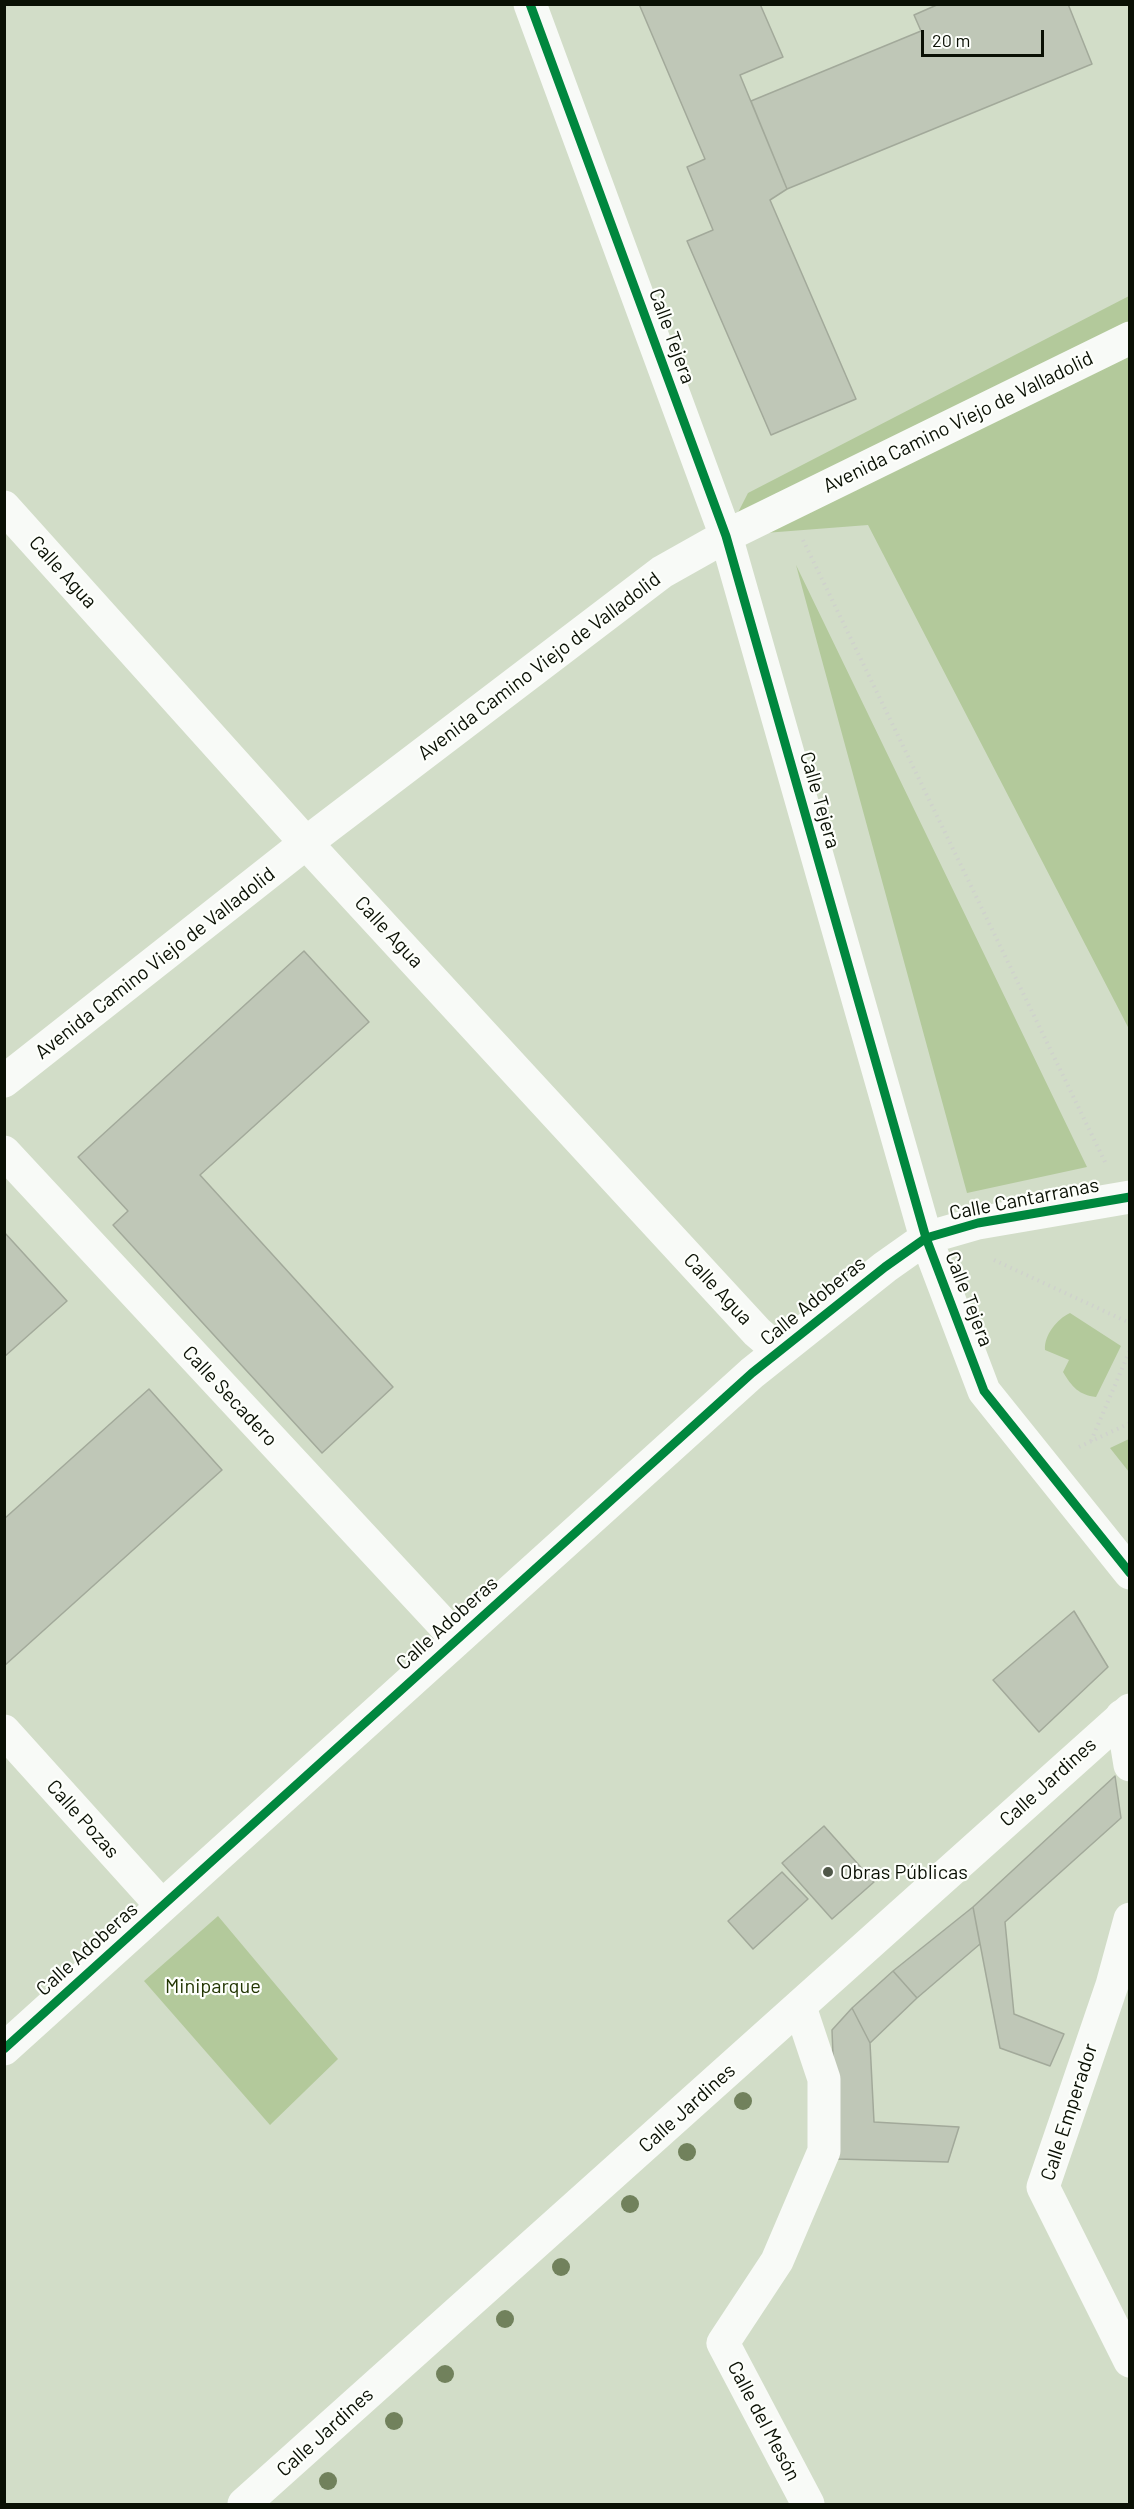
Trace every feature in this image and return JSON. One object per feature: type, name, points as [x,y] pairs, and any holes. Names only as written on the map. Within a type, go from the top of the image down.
[{"type":"street","name":"Calle Tejera","points":[[530,4],[726,536],[926,1238],[984,1390],[1130,1573]]},
{"type":"street","name":"Avenida Camino Viejo de Valladolid","points":[[4,1081],[306,843],[662,572],[726,536],[1130,338]]},
{"type":"street","name":"Calle Agua","points":[[4,507],[306,843],[749,1323],[779,1351]]},
{"type":"street","name":"Calle Secadero","points":[[4,1152],[456,1638]]},
{"type":"street","name":"Calle Cantarranas","points":[[926,1238],[978,1223],[1126,1198]]},
{"type":"street","name":"Calle Adoberas","points":[[4,2049],[456,1638],[779,1351],[885,1267],[926,1238]]},
{"type":"street","points":[[1126,1713],[1130,1765]]},
{"type":"street","name":"Calle Jardines","points":[[244,2505],[1126,1713]]},
{"type":"street","name":"Calle Pozas","points":[[4,1731],[162,1906]]},
{"type":"street","name":"Calle Emperador","points":[[1130,1919],[1120,1990],[1043,2187],[1130,2361]]},
{"type":"street","name":"Calle del Mesón","points":[[800,2007],[824,2079],[824,2151],[777,2261],[723,2343],[808,2505]]},
{"type":"path","points":[[786,507],[1126,1198]]},
{"type":"path","points":[[978,1223],[986,1257],[1130,1323]]},
{"type":"path","points":[[1091,1441],[1130,1350]]},
{"type":"path","points":[[1042,1464],[1130,1423]]},
{"type":"green space","points":[[1129,296],[1129,1029],[868,525],[726,536],[748,493]]},
{"type":"green space","points":[[796,565],[1087,1167],[967,1193]]},
{"type":"green space","points":[[1070,1313],[1121,1346],[1096,1397],[1080,1392],[1070,1382],[1063,1372],[1069,1360],[1045,1350],[1045,1344],[1052,1328]]},
{"type":"green space","points":[[1129,1439],[1129,1472],[1110,1448]]},
{"type":"green space","name":"Miniparque","points":[[218,1916],[338,2059],[270,2125],[144,1981]]},
{"type":"building","points":[[639,4],[760,4],[783,57],[740,75],[787,189],[770,200],[856,399],[771,435],[687,241],[713,230],[687,167],[705,159]]},
{"type":"building","points":[[939,4],[1068,4],[1092,64],[787,189],[751,101],[921,31],[914,15]]},
{"type":"building","points":[[304,951],[369,1022],[200,1175],[393,1387],[322,1453],[113,1225],[128,1211],[78,1157]]},
{"type":"building","points":[[4,1232],[67,1301],[4,1357]]},
{"type":"building","points":[[149,1389],[222,1470],[4,1666],[4,1519]]},
{"type":"building","points":[[1074,1611],[1108,1667],[1039,1732],[993,1680]]},
{"type":"building","points":[[1115,1776],[1121,1818],[1005,1922],[1014,2014],[1064,2034],[1050,2066],[1000,2048],[973,1907]]},
{"type":"building","name":"Obras Públicas","points":[[824,1826],[874,1882],[832,1919],[782,1863]]},
{"type":"building","points":[[782,1872],[808,1899],[753,1949],[728,1921]]},
{"type":"building","points":[[973,1907],[980,1944],[917,1998],[893,1971]]},
{"type":"building","points":[[893,1971],[917,1998],[870,2043],[852,2008]]},
{"type":"building","points":[[852,2008],[870,2043],[874,2122],[959,2127],[948,2162],[837,2159],[832,2030]]},
{"type":"cycle path","points":[[530,4],[726,536],[926,1238],[984,1391],[1130,1573]]},
{"type":"cycle path","points":[[4,2049],[752,1373],[885,1267],[926,1238],[978,1223],[1130,1197]]},
{"type":"place","name":"Obras Públicas","points":[[828,1872]]}]
